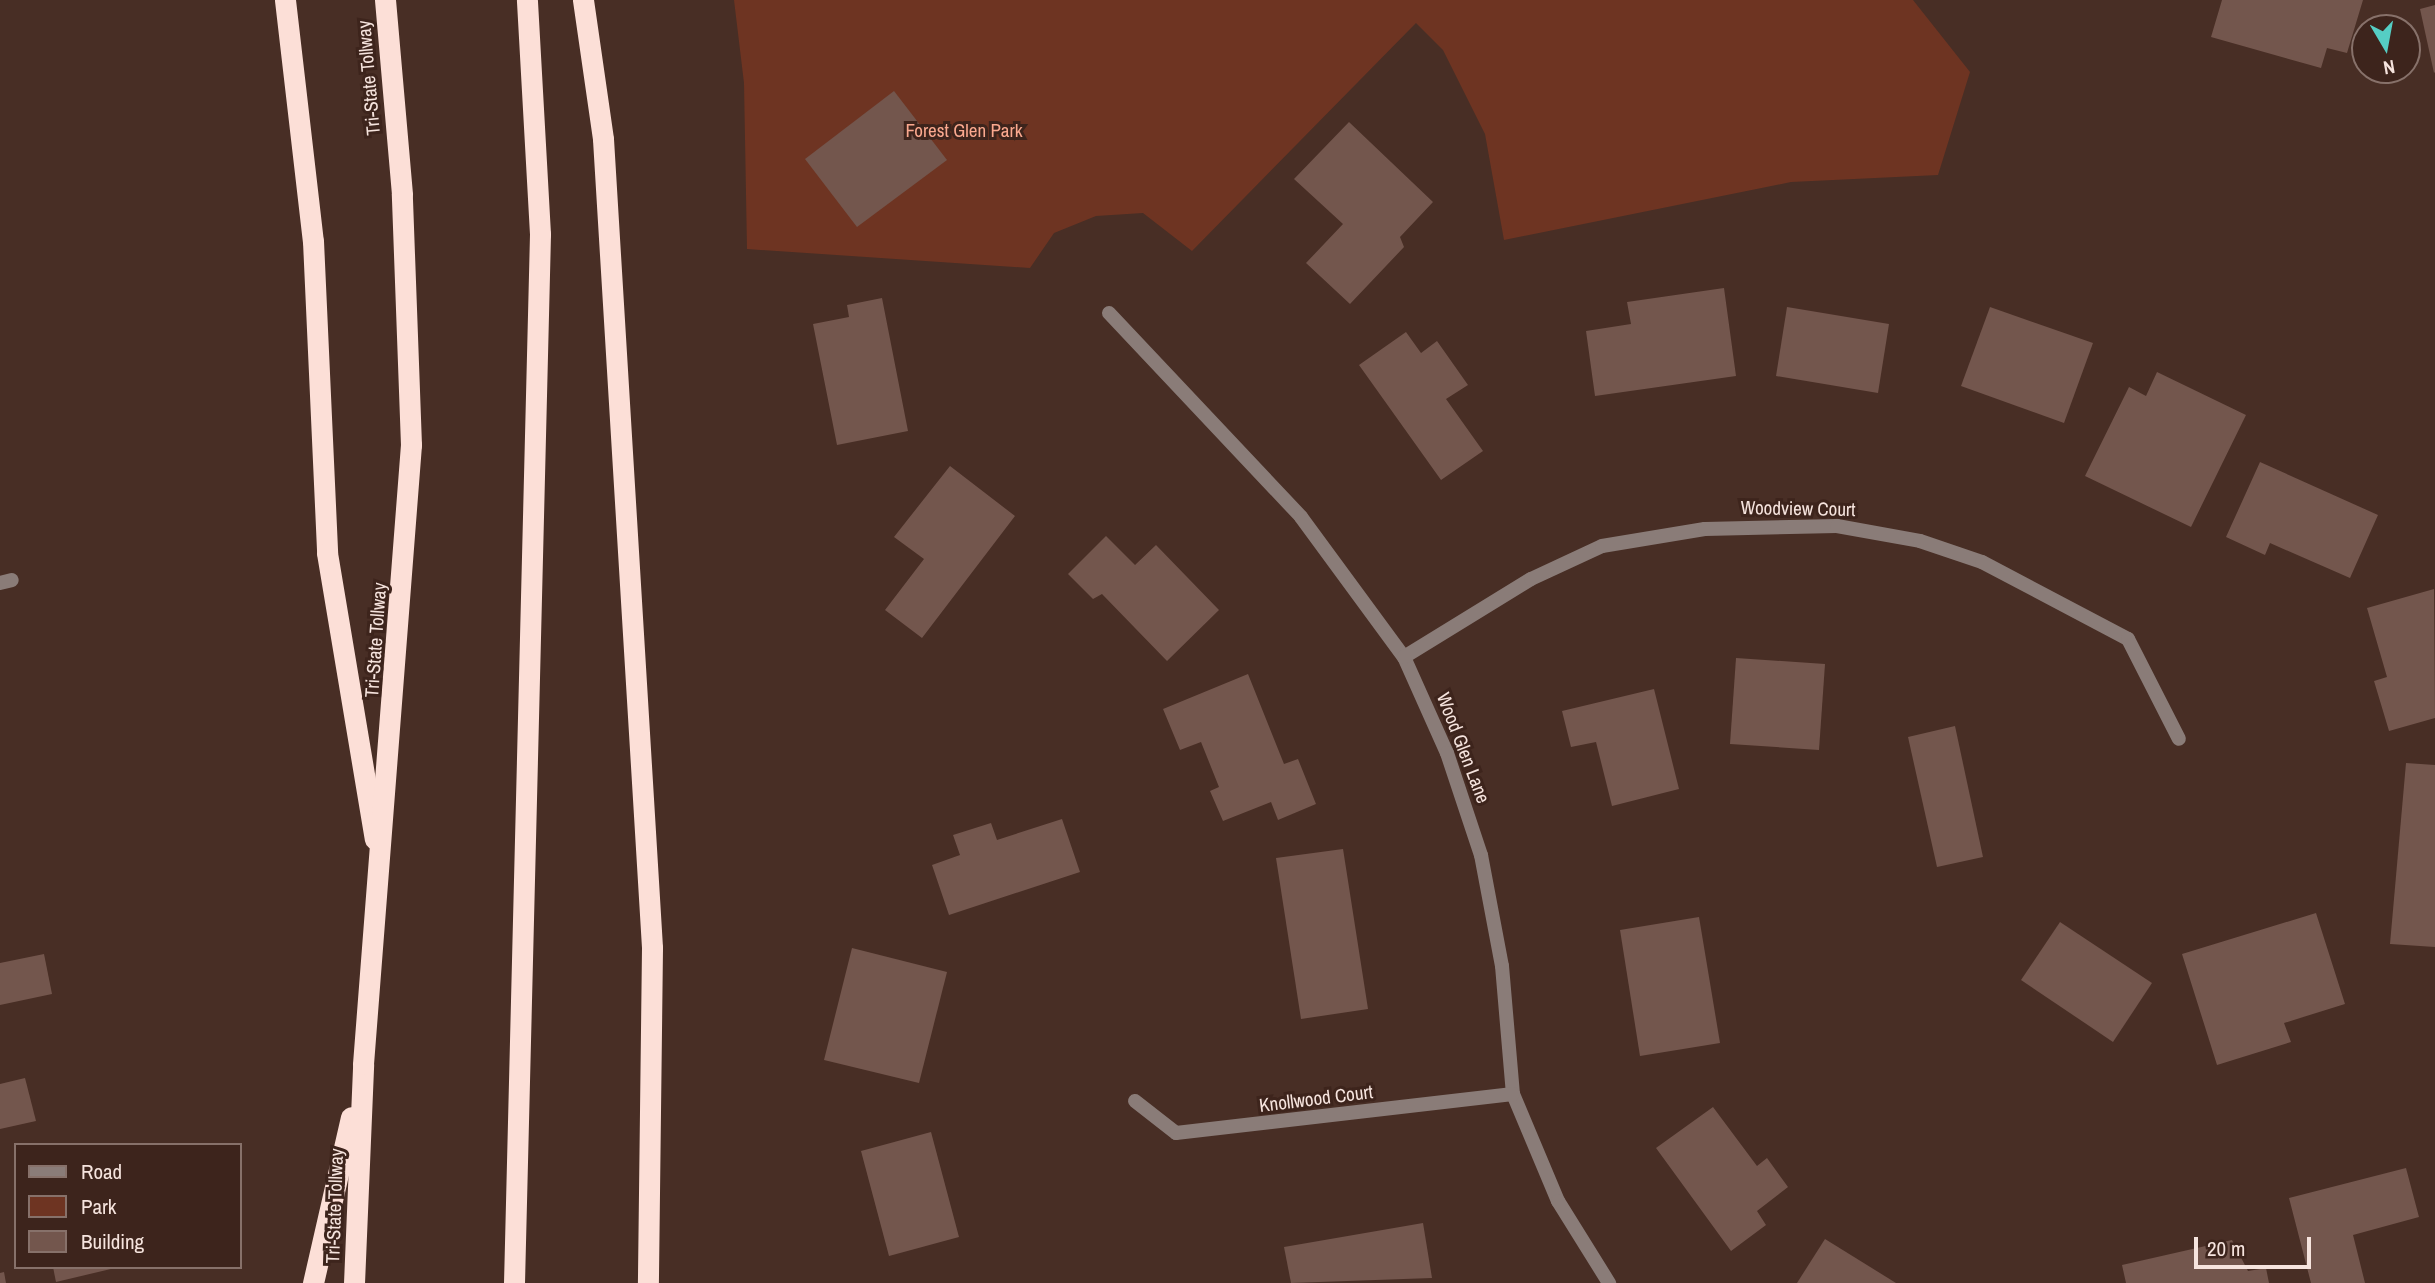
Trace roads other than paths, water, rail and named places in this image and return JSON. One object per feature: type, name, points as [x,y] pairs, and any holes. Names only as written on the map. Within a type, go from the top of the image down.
[{"type":"highway","points":[[285,0],[313,241],[327,553],[380,871]]},
{"type":"highway","name":"Tri-State Tollway","points":[[354,1283],[363,1064],[411,445],[402,194],[385,0]]},
{"type":"highway","points":[[514,1283],[540,234],[527,0]]},
{"type":"highway","points":[[583,0],[603,139],[650,920],[648,1283]]},
{"type":"highway","points":[[313,1283],[363,1064]]},
{"type":"street","name":"Wood Glen Lane","points":[[1109,313],[1301,517],[1404,657],[1447,753],[1481,855],[1502,966],[1513,1094],[1558,1201],[1609,1283]]},
{"type":"street","name":"Woodview Court","points":[[1404,657],[1531,579],[1602,546],[1705,529],[1838,526],[1920,541],[1982,562],[2128,639],[2179,740]]},
{"type":"street","name":"Knollwood Court","points":[[1135,1101],[1176,1133],[1513,1094]]},
{"type":"park label","name":"Forest Glen Park","points":[[964,131]]}]
